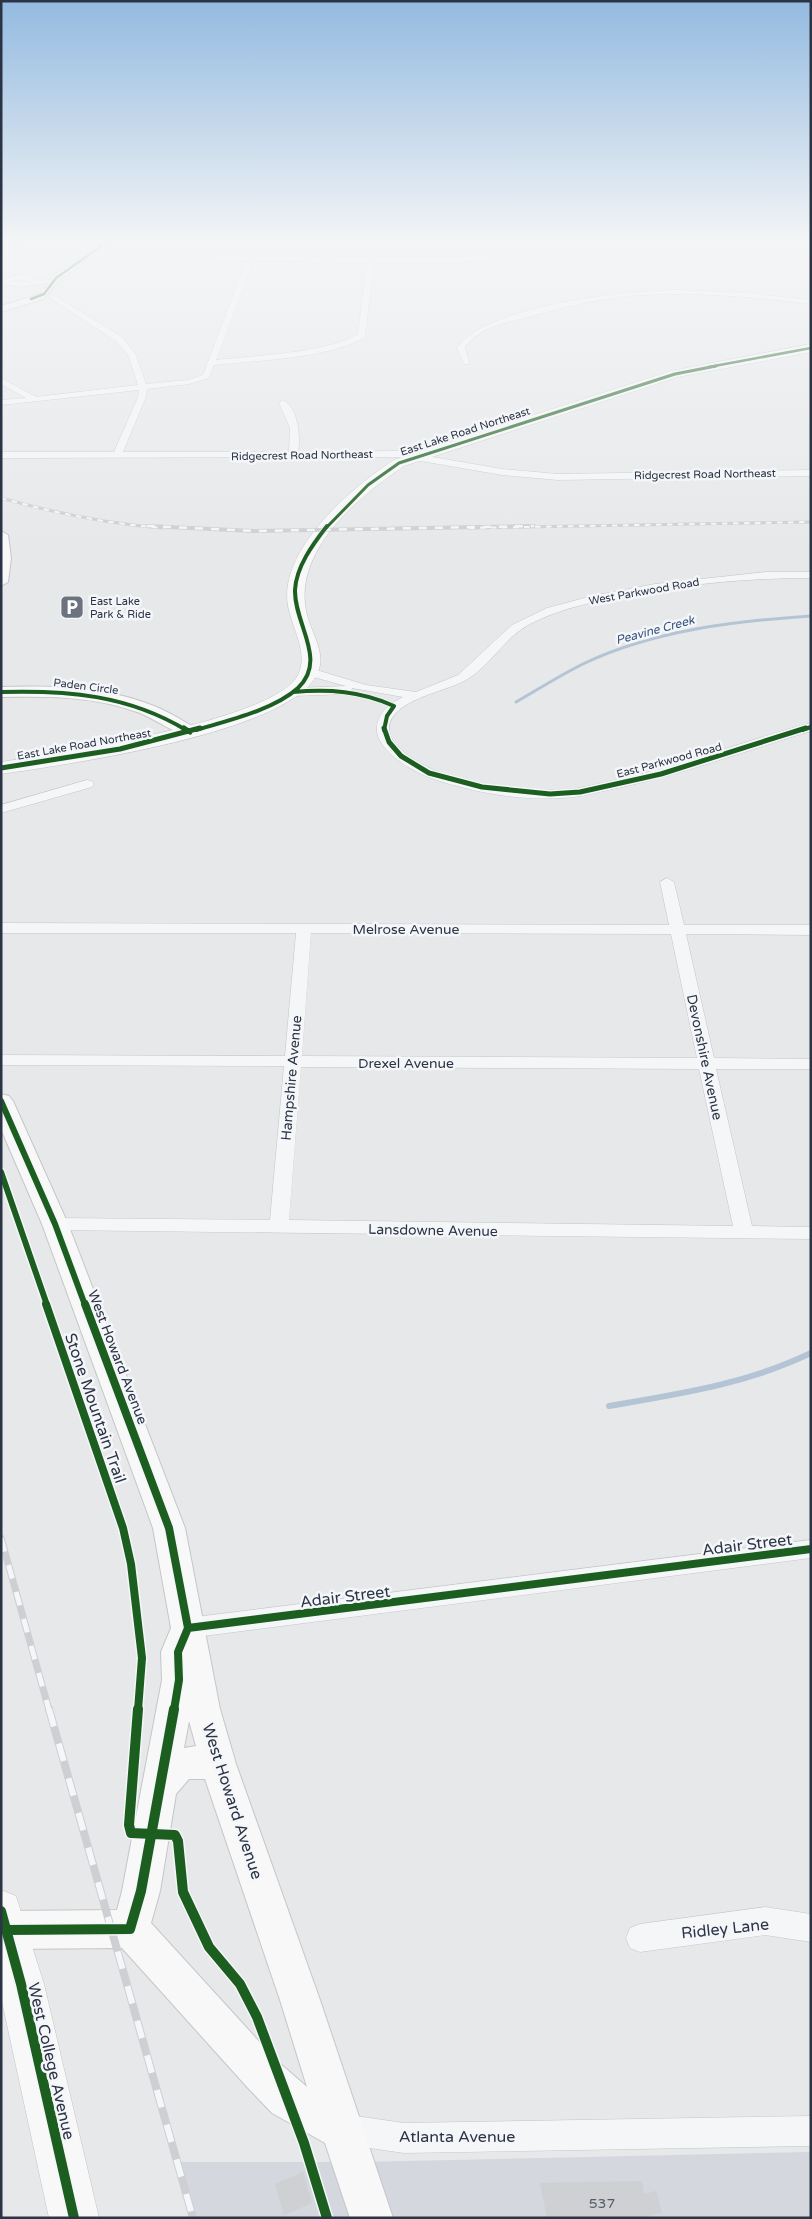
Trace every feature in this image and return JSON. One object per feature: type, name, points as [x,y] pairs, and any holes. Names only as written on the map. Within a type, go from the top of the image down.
[{"type":"main road","name":"East Lake Road Northeast","points":[[1,768],[113,750],[190,732],[259,709],[293,692],[310,672],[312,655],[297,608],[296,589],[304,559],[325,530],[375,477],[399,463],[679,373],[811,348]]},
{"type":"main road","points":[[1,535],[4,558],[1,582]]},
{"type":"main road","name":"Paden Circle","points":[[1,692],[59,691],[106,696],[152,710],[190,732]]},
{"type":"main road","name":"West Howard Avenue","points":[[1,1101],[55,1224],[169,1528],[203,1709],[218,1764],[300,2000],[341,2129],[372,2218]]},
{"type":"main road","points":[[4,1921],[130,1929],[141,1891],[179,1680],[178,1652],[188,1628]]},
{"type":"main road","points":[[157,1795],[170,1772],[182,1764],[195,1762],[218,1764]]},
{"type":"main road","name":"West College Avenue","points":[[4,1921],[74,2218]]},
{"type":"main road","name":"Atlanta Avenue","points":[[130,1929],[262,2074],[287,2098],[341,2129]]},
{"type":"street","points":[[117,456],[142,398],[143,387],[132,355],[123,344]]},
{"type":"street","points":[[1,403],[189,382],[206,376],[219,344]]},
{"type":"street","points":[[212,363],[332,347],[345,344]]},
{"type":"street","points":[[462,344],[460,348],[467,362]]},
{"type":"street","points":[[1,380],[34,399]]},
{"type":"street","points":[[282,403],[295,423],[297,438],[293,456]]},
{"type":"street","name":"Ridgecrest Road Northeast","points":[[1,455],[417,456],[502,472],[550,476],[811,473]]},
{"type":"street","name":"West Parkwood Road","points":[[394,706],[415,695],[438,689],[462,678],[516,627],[553,611],[608,595],[681,582],[752,576],[811,575]]},
{"type":"street","name":"West Parkwood Road","points":[[310,672],[366,688],[415,695]]},
{"type":"street","points":[[293,692],[322,690],[355,691],[378,697],[394,706]]},
{"type":"street","name":"East Parkwood Road","points":[[394,706],[384,719],[383,731],[394,750],[419,768],[458,783],[498,790],[533,793],[562,794],[629,783],[706,761],[811,727]]},
{"type":"street","points":[[1,809],[88,784]]},
{"type":"street","name":"Devonshire Avenue","points":[[667,882],[744,1233]]},
{"type":"street","name":"Melrose Avenue","points":[[1,928],[811,930]]},
{"type":"street","name":"Hampshire Avenue","points":[[279,1228],[304,928]]},
{"type":"street","name":"Drexel Avenue","points":[[1,1060],[292,1063],[811,1064]]},
{"type":"street","name":"Lansdowne Avenue","points":[[55,1224],[811,1233]]},
{"type":"street","name":"Adair Street","points":[[188,1628],[811,1550]]},
{"type":"street","name":"Ridley Lane","points":[[640,1938],[766,1921],[811,1928]]},
{"type":"street","name":"Atlanta Avenue","points":[[341,2129],[404,2138],[811,2132]]},
{"type":"shaded area","points":[[811,2152],[811,2218],[194,2218],[179,2162],[359,2162]]},
{"type":"building","points":[[303,2172],[312,2203],[284,2215],[275,2184]]},
{"type":"building","points":[[642,2181],[644,2194],[656,2191],[662,2213],[650,2215],[651,2218],[547,2218],[540,2183]]},
{"type":"waterway","name":"Peavine Creek","points":[[516,702],[585,663],[639,642],[725,624],[811,616]]},
{"type":"waterway","points":[[609,1406],[712,1387],[762,1373],[811,1353]]},
{"type":"railway","points":[[1,498],[82,517],[122,524],[164,528]]},
{"type":"railway","points":[[469,528],[811,522]]},
{"type":"railway","points":[[147,526],[254,531],[534,526]]},
{"type":"railway","points":[[1,1538],[49,1710]]},
{"type":"railway","points":[[49,1709],[193,2218]]},
{"type":"cycle path","points":[[1,768],[120,749],[178,735],[266,706],[294,691],[302,684],[311,666],[312,655],[301,623],[295,597],[299,572],[307,554],[351,501],[368,485],[399,463],[675,374],[811,348]]},
{"type":"cycle path","points":[[293,692],[332,691],[357,693],[381,700],[394,706],[385,721],[384,732],[386,737],[393,748],[409,762],[429,773],[461,783],[527,793],[580,792],[636,780],[686,767],[811,727]]},
{"type":"cycle path","points":[[1,692],[75,693],[123,701],[168,719],[190,732]]},
{"type":"cycle path","points":[[1,1101],[55,1224],[169,1528],[188,1628]]},
{"type":"cycle path","name":"Stone Mountain Trail","points":[[1,1172],[123,1528],[131,1564],[142,1658],[129,1825],[131,1833],[175,1835],[178,1841],[183,1892],[209,1947],[240,1984],[257,2017],[304,2143],[327,2218]]},
{"type":"cycle path","points":[[188,1628],[320,1613],[811,1549]]},
{"type":"cycle path","points":[[6,1930],[130,1929],[141,1891],[179,1680],[178,1652],[188,1628]]},
{"type":"cycle path","points":[[1,1911],[21,1984],[74,2218]]},
{"type":"place","name":"East Lake Park & Ride","points":[[72,607]]}]
